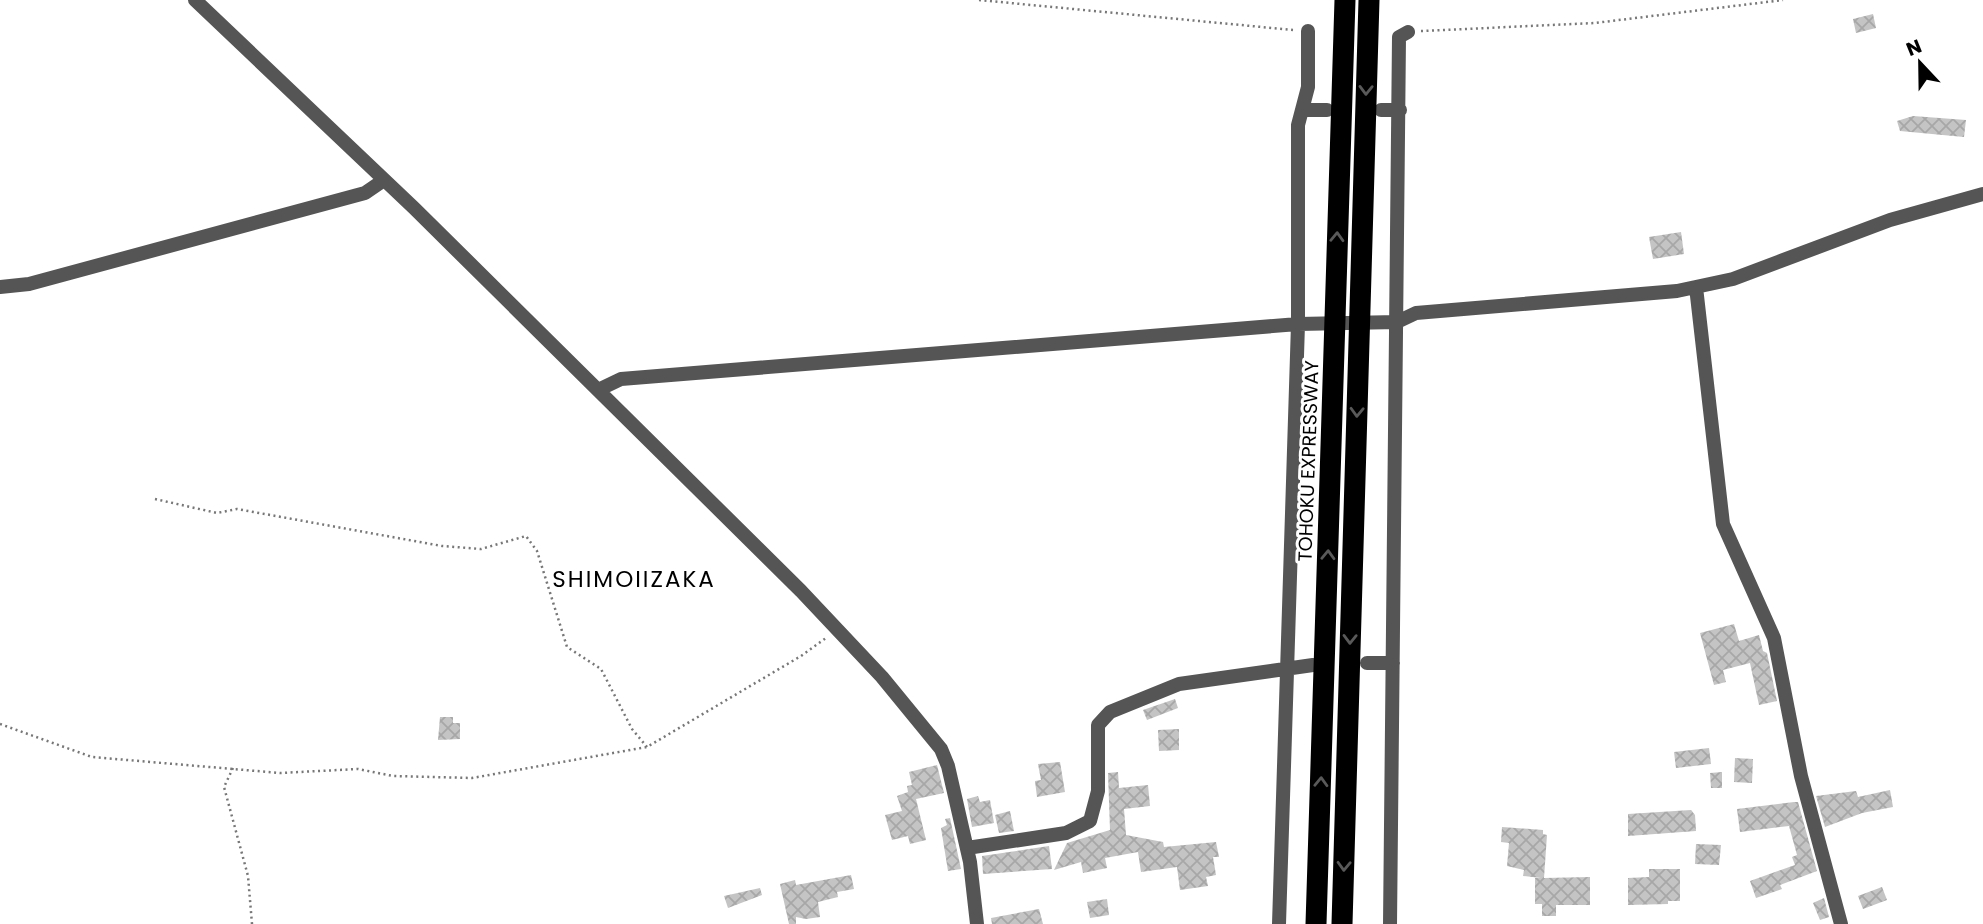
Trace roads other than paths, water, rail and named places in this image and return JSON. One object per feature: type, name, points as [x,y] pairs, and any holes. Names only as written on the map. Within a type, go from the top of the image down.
[{"type":"highway","name":"TOHOKU EXPRESSWAY","points":[[1316,924],[1345,0]]},
{"type":"highway","points":[[1342,924],[1369,0]]},
{"type":"street","points":[[195,0],[598,390],[882,677],[941,749],[957,796],[977,924]]},
{"type":"street","points":[[1279,924],[1298,324],[1298,125],[1308,87],[1308,31]]},
{"type":"street","points":[[1390,924],[1399,37],[1408,32]]},
{"type":"street","points":[[1302,110],[1327,110]]},
{"type":"street","points":[[1381,110],[1400,110]]},
{"type":"street","points":[[0,287],[29,284],[365,193],[384,180]]},
{"type":"street","points":[[598,390],[621,379],[1298,324],[1397,322],[1416,313],[1696,287],[1733,279],[1890,220],[1983,194]]},
{"type":"street","points":[[1696,287],[1723,524],[1774,638],[1801,776],[1842,924]]},
{"type":"street","points":[[1367,663],[1393,663]]},
{"type":"street","points":[[967,848],[1066,833],[1090,821],[1098,791],[1098,724],[1110,712],[1179,684],[1314,665]]},
{"type":"district","name":"SHIMOIIZAKA","points":[[634,579]]}]
